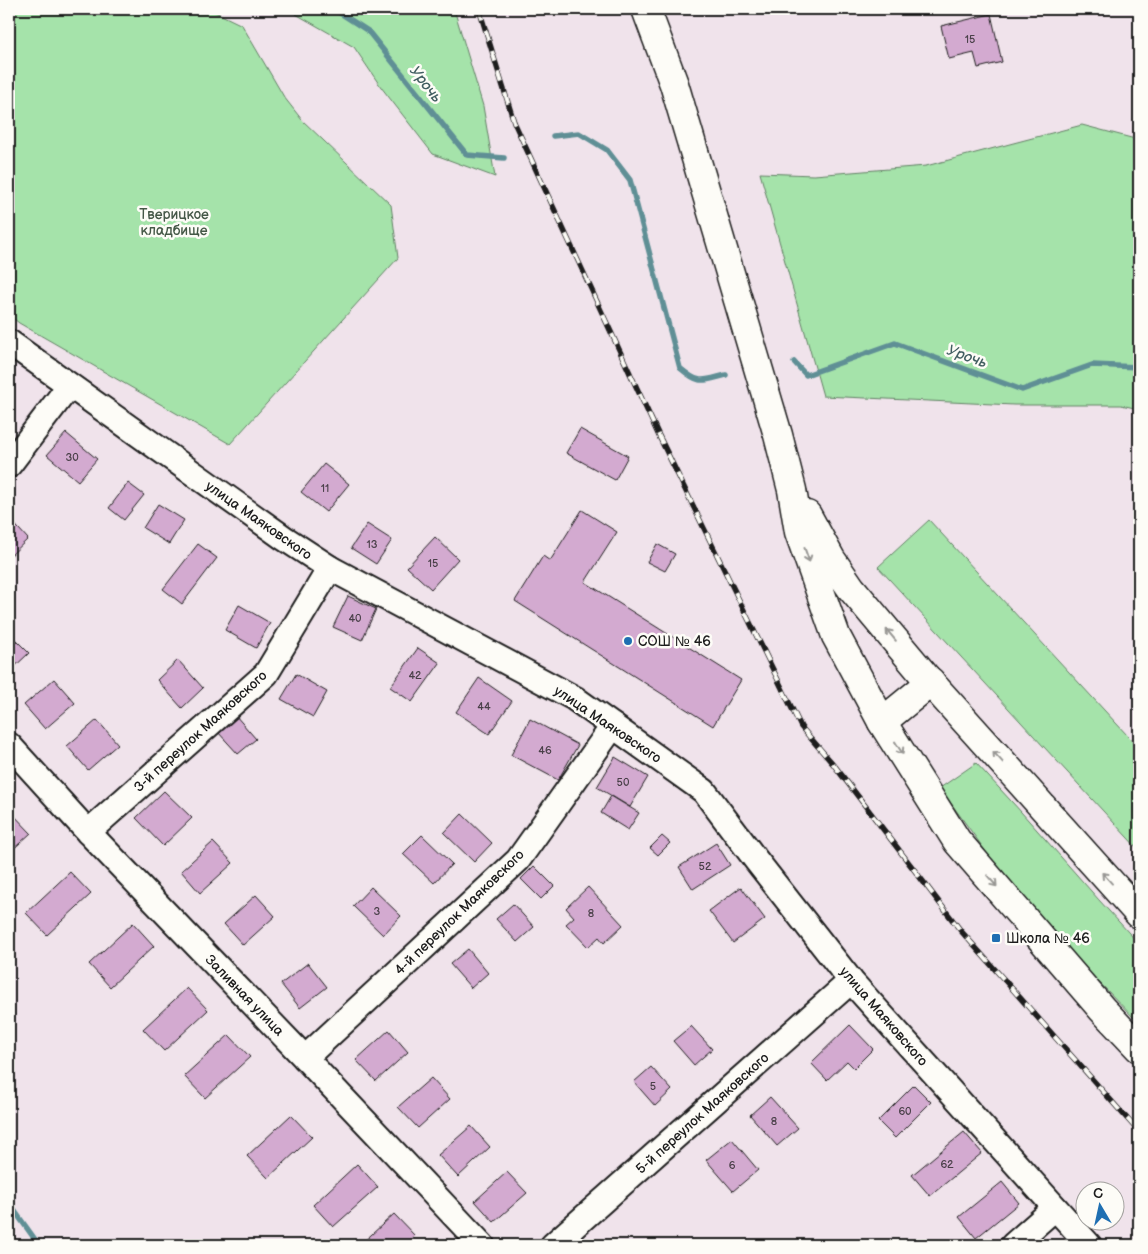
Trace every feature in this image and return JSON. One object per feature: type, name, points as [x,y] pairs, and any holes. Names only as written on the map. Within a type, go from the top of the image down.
[{"type":"main road","points":[[646,9],[674,84],[778,435],[792,490],[799,532],[836,636],[882,722],[957,841],[1102,1010],[1139,1048]]},
{"type":"main road","points":[[792,490],[831,559],[851,588],[931,682],[1139,914]]},
{"type":"main road","points":[[882,722],[931,682]]},
{"type":"street","name":"улица Маяковского","points":[[9,342],[284,538],[330,568],[574,698],[704,791],[851,981],[1089,1245]]},
{"type":"street","points":[[9,465],[69,386]]},
{"type":"street","name":"3-й переулок Маяковского","points":[[88,832],[266,674],[330,568]]},
{"type":"street","name":"4-й переулок Маяковского","points":[[305,1058],[518,860],[613,726]]},
{"type":"street","name":"Заливная улица","points":[[9,745],[88,832],[482,1245]]},
{"type":"street","name":"5-й переулок Маяковского","points":[[553,1245],[851,981]]},
{"type":"street","points":[[1013,1245],[1054,1208]]},
{"type":"green space","name":"Тверицкое кладбище","points":[[9,9],[209,9],[242,25],[284,97],[302,120],[391,205],[398,258],[230,444],[19,323],[9,315]]},
{"type":"green space","points":[[287,9],[454,9],[483,106],[495,177],[433,154],[381,87],[354,47]]},
{"type":"green space","points":[[1082,125],[1139,140],[1139,409],[1121,405],[1014,405],[823,396],[760,173],[814,175],[926,166]]},
{"type":"green space","points":[[929,520],[1139,748],[1139,850],[878,567]]},
{"type":"green space","points":[[976,763],[1139,944],[1139,1023],[1055,937],[997,867],[940,788]]},
{"type":"building","points":[[991,14],[1002,62],[978,68],[974,53],[949,59],[941,26]]},
{"type":"building","points":[[580,429],[628,456],[615,480],[566,453]]},
{"type":"building","points":[[66,433],[97,459],[78,481],[47,455]]},
{"type":"building","points":[[324,464],[349,484],[326,512],[301,492]]},
{"type":"building","points":[[128,483],[144,495],[124,520],[109,508]]},
{"type":"building","points":[[158,504],[184,520],[169,544],[143,528]]},
{"type":"building","name":"СОШ № 46","points":[[582,510],[617,532],[585,582],[741,680],[713,726],[515,601],[543,556],[550,561]]},
{"type":"building","points":[[9,518],[28,539],[9,557]]},
{"type":"building","points":[[367,524],[392,540],[376,564],[351,548]]},
{"type":"building","points":[[435,537],[458,559],[431,589],[407,567]]},
{"type":"building","points":[[198,544],[217,558],[182,604],[163,589]]},
{"type":"building","points":[[657,544],[675,554],[665,571],[647,562]]},
{"type":"building","points":[[348,596],[376,609],[362,640],[333,627]]},
{"type":"building","points":[[239,605],[270,623],[256,648],[225,630]]},
{"type":"building","points":[[11,635],[29,653],[9,672],[9,638]]},
{"type":"building","points":[[418,648],[440,663],[412,702],[390,687]]},
{"type":"building","points":[[178,660],[203,688],[182,708],[157,680]]},
{"type":"building","points":[[296,674],[327,692],[313,717],[281,699]]},
{"type":"building","points":[[479,678],[512,701],[489,734],[456,712]]},
{"type":"building","points":[[54,679],[75,703],[45,729],[24,705]]},
{"type":"building","points":[[235,715],[256,739],[238,754],[217,731]]},
{"type":"building","points":[[530,719],[578,745],[558,780],[511,755]]},
{"type":"building","points":[[97,720],[118,744],[88,770],[67,746]]},
{"type":"building","points":[[615,757],[648,777],[630,807],[597,787]]},
{"type":"building","points":[[164,791],[192,818],[163,846],[136,818]]},
{"type":"building","points":[[611,796],[639,813],[628,830],[601,813]]},
{"type":"building","points":[[9,811],[31,833],[9,853]]},
{"type":"building","points":[[462,814],[492,843],[474,862],[444,833]]},
{"type":"building","points":[[422,835],[452,864],[434,883],[403,854]]},
{"type":"building","points":[[662,836],[670,843],[658,855],[650,848]]},
{"type":"building","points":[[213,842],[233,863],[200,893],[181,871]]},
{"type":"building","points":[[716,843],[730,865],[693,889],[679,867]]},
{"type":"building","points":[[534,866],[554,886],[541,899],[521,879]]},
{"type":"building","points":[[70,872],[91,894],[47,935],[26,913]]},
{"type":"building","points":[[371,887],[401,916],[383,935],[353,906]]},
{"type":"building","points":[[588,887],[623,925],[604,943],[599,937],[588,947],[566,924],[574,917],[566,908]]},
{"type":"building","points":[[741,887],[765,919],[733,943],[709,911]]},
{"type":"building","points":[[256,895],[275,916],[243,945],[224,924]]},
{"type":"building","points":[[513,904],[534,927],[517,942],[496,919]]},
{"type":"building","points":[[133,923],[154,946],[110,987],[89,964]]},
{"type":"building","points":[[468,949],[488,973],[471,988],[450,964]]},
{"type":"building","points":[[308,963],[327,987],[300,1008],[281,984]]},
{"type":"building","points":[[187,988],[208,1010],[164,1051],[143,1029]]},
{"type":"building","points":[[850,1025],[873,1049],[854,1068],[847,1061],[827,1080],[811,1063]]},
{"type":"building","points":[[691,1026],[712,1049],[694,1065],[673,1041]]},
{"type":"building","points":[[389,1030],[408,1052],[376,1081],[356,1060]]},
{"type":"building","points":[[229,1035],[250,1057],[205,1098],[184,1076]]},
{"type":"building","points":[[651,1067],[672,1090],[655,1106],[634,1082]]},
{"type":"building","points":[[431,1078],[450,1099],[418,1128],[398,1107]]},
{"type":"building","points":[[914,1085],[931,1102],[895,1138],[878,1121]]},
{"type":"building","points":[[770,1097],[798,1128],[777,1146],[750,1115]]},
{"type":"building","points":[[291,1115],[312,1137],[268,1178],[247,1156]]},
{"type":"building","points":[[471,1126],[490,1147],[458,1177],[438,1155]]},
{"type":"building","points":[[964,1132],[982,1153],[930,1196],[912,1175]]},
{"type":"building","points":[[732,1139],[758,1170],[733,1191],[706,1160]]},
{"type":"building","points":[[357,1164],[378,1187],[333,1227],[313,1205]]},
{"type":"building","points":[[507,1172],[527,1193],[494,1222],[475,1201]]},
{"type":"building","points":[[1002,1182],[1019,1203],[976,1238],[959,1217]]},
{"type":"building","points":[[394,1214],[415,1236],[405,1245],[360,1245]]},
{"type":"waterway","name":"Урочь","points":[[334,9],[368,31],[467,155],[504,158]]},
{"type":"waterway","name":"Урочь","points":[[553,136],[579,133],[607,150],[630,180],[680,368],[692,377],[702,380],[726,375]]},
{"type":"waterway","name":"Урочь","points":[[794,362],[806,375],[895,343],[1022,390],[1092,365],[1139,367]]},
{"type":"waterway","points":[[9,1203],[39,1245]]},
{"type":"railway","points":[[479,9],[514,122],[659,436],[801,727],[834,765],[961,931],[1139,1132]]},
{"type":"place","name":"СОШ № 46","points":[[628,641]]},
{"type":"place","name":"Школа № 46","points":[[996,938]]}]
